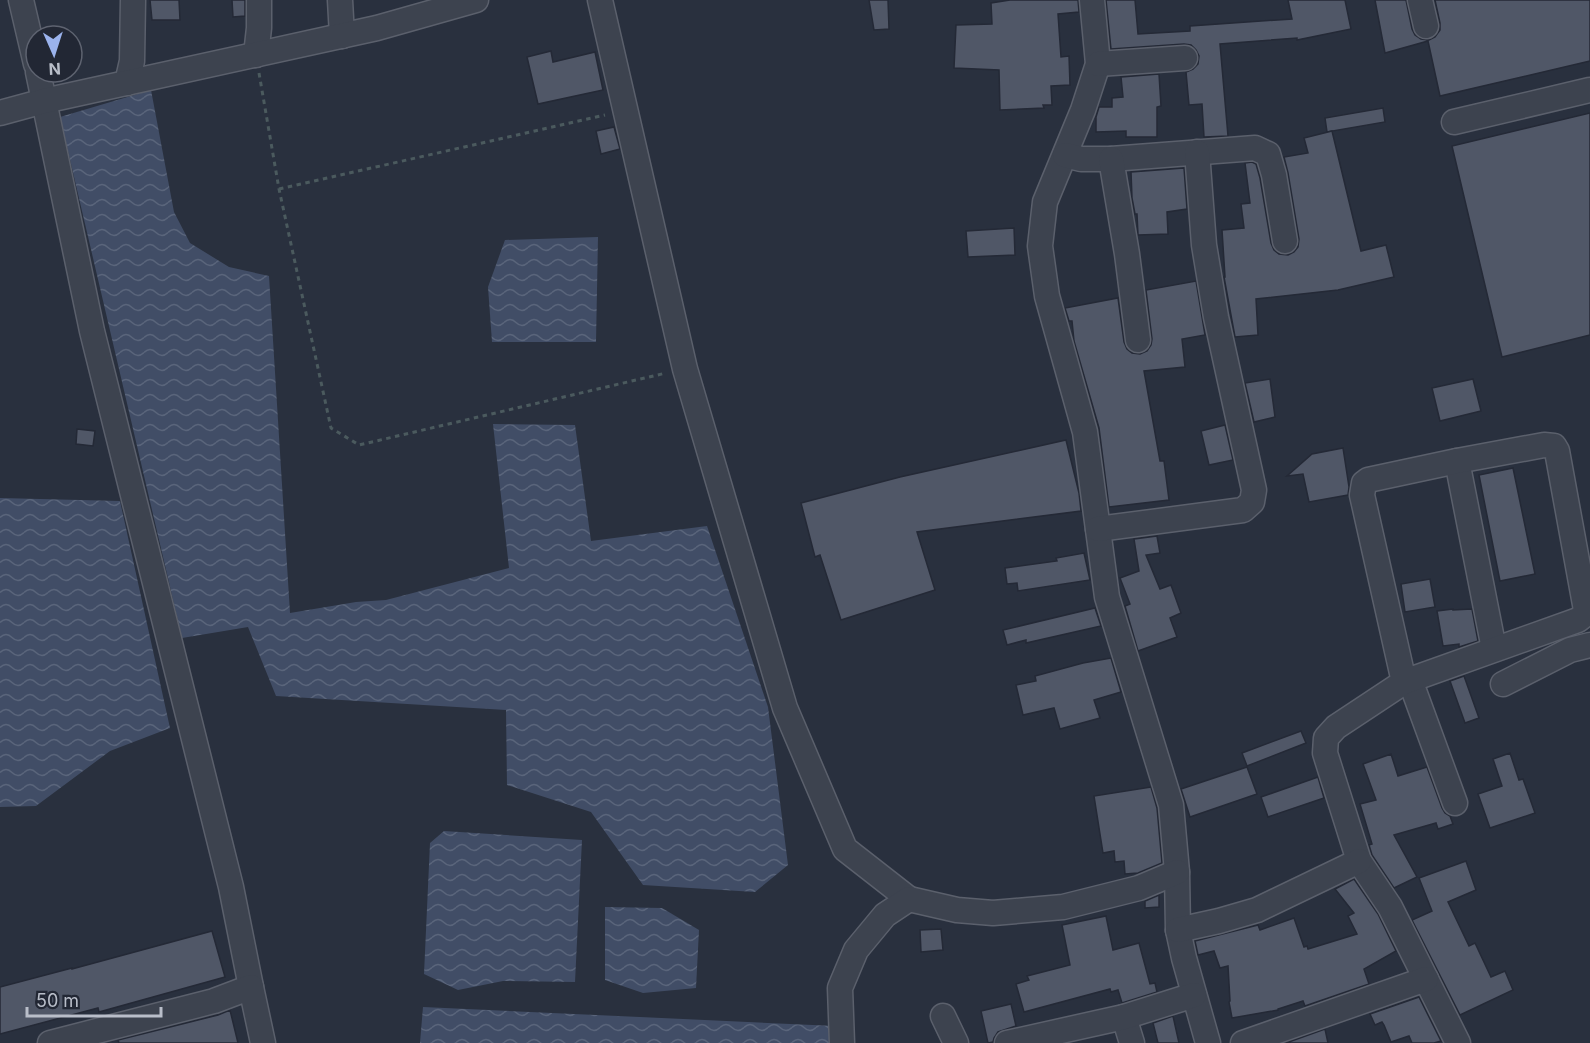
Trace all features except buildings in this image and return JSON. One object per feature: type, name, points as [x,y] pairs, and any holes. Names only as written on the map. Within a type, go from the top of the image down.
[{"type":"street","points":[[21,0],[27,24]]},
{"type":"street","points":[[127,83],[132,61],[133,0]]},
{"type":"street","points":[[256,55],[259,0]]},
{"type":"street","points":[[340,0],[342,36]]},
{"type":"street","points":[[0,113],[44,101],[377,28],[424,7],[476,0]]},
{"type":"street","points":[[600,0],[685,369],[785,708],[845,849],[909,899],[957,910],[993,913],[1063,907],[1139,888],[1177,872]]},
{"type":"street","points":[[1092,0],[1098,64],[1083,110],[1045,202],[1040,246],[1047,296],[1085,432],[1107,597],[1171,805],[1177,872],[1178,930],[1208,1043]]},
{"type":"street","points":[[1420,0],[1426,26]]},
{"type":"street","points":[[1098,64],[1185,58]]},
{"type":"street","points":[[40,84],[92,332],[231,887],[263,1043]]},
{"type":"street","points":[[1455,122],[1590,90]]},
{"type":"street","points":[[1065,155],[1081,159],[1111,159],[1255,148],[1268,154],[1274,175],[1285,241]]},
{"type":"street","points":[[1098,529],[1244,510],[1252,502],[1254,490],[1220,336],[1204,245],[1197,152]]},
{"type":"street","points":[[1111,159],[1127,254],[1138,340]]},
{"type":"street","points":[[1455,803],[1407,681],[1362,495],[1364,483],[1368,480],[1457,461],[1544,445],[1554,446],[1557,451],[1586,610],[1583,616],[1578,620],[1407,681],[1336,727],[1326,738],[1324,753],[1359,861],[1390,907],[1458,1043]]},
{"type":"street","points":[[1457,461],[1494,649]]},
{"type":"street","points":[[1503,684],[1570,650],[1590,645]]},
{"type":"street","points":[[1178,930],[1257,910],[1359,861]]},
{"type":"street","points":[[842,1043],[840,988],[856,950],[885,915],[909,899]]},
{"type":"street","points":[[1243,1043],[1426,979]]},
{"type":"street","points":[[50,1043],[214,1001],[251,987]]},
{"type":"street","points":[[1007,1043],[1124,1017],[1194,995]]},
{"type":"street","points":[[943,1016],[956,1043]]},
{"type":"street","points":[[1124,1017],[1132,1043]]},
{"type":"path","points":[[256,55],[279,189],[331,428],[359,445],[685,369]]},
{"type":"path","points":[[279,189],[625,110]]},
{"type":"water","points":[[151,90],[174,212],[190,243],[229,267],[269,276],[290,613],[356,602],[386,600],[509,568],[493,424],[575,425],[591,541],[707,526],[768,707],[788,865],[755,892],[643,885],[591,812],[507,785],[506,710],[276,696],[248,627],[182,638],[60,117]]},
{"type":"water","points":[[598,237],[596,342],[492,342],[488,287],[505,240]]},
{"type":"water","points":[[0,498],[120,501],[170,728],[110,751],[36,806],[0,807]]},
{"type":"water","points":[[444,831],[582,840],[575,982],[503,981],[458,990],[424,974],[430,843]]},
{"type":"water","points":[[605,907],[662,908],[699,930],[696,988],[643,993],[605,980]]},
{"type":"water","points":[[423,1007],[835,1026],[834,1043],[420,1043]]}]
